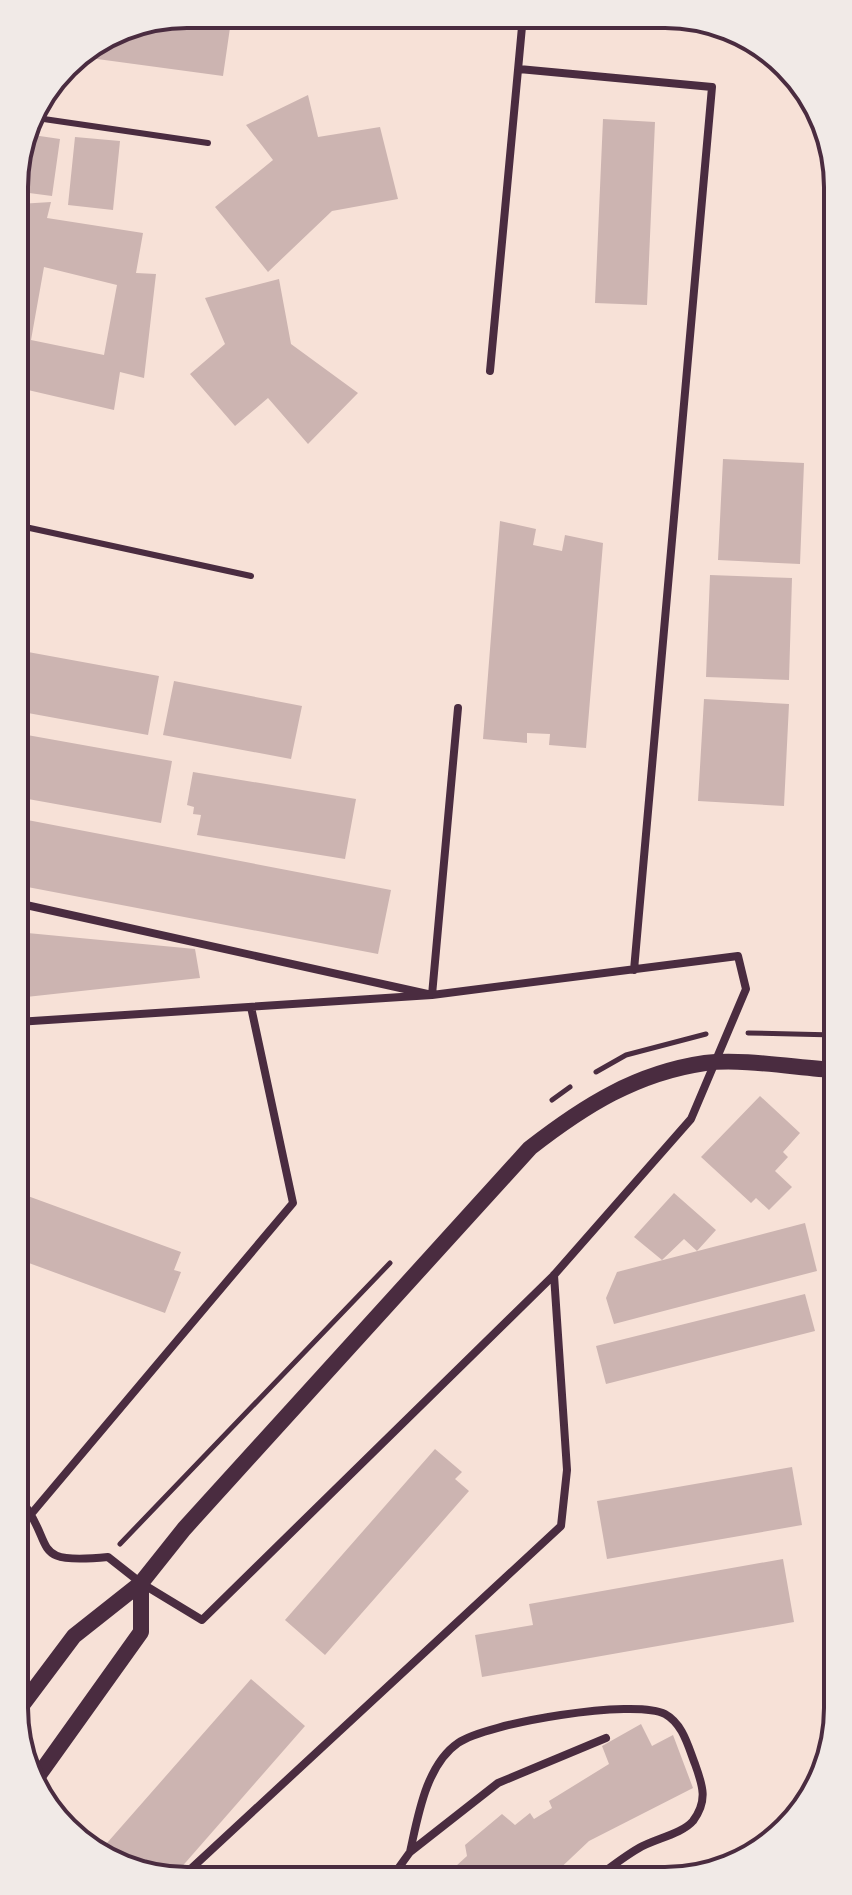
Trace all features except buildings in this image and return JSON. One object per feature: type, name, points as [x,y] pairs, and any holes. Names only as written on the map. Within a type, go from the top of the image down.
[{"type":"main road","points":[[28,1697],[74,1636],[141,1583],[184,1529],[530,1148],[580,1109],[637,1079],[708,1063],[824,1069]]},
{"type":"main road","points":[[41,1772],[141,1632],[141,1583]]},
{"type":"street","points":[[490,371],[522,28]]},
{"type":"street","points":[[519,69],[712,87],[634,970]]},
{"type":"street","points":[[432,995],[458,708]]},
{"type":"street","points":[[28,905],[432,995]]},
{"type":"street","points":[[28,1021],[432,995],[738,956],[746,989],[691,1119],[554,1275],[202,1620],[141,1583],[108,1557],[61,1558],[43,1546],[28,1508]]},
{"type":"street","points":[[32,1513],[293,1203],[251,1007]]},
{"type":"street","points":[[193,1867],[561,1526],[567,1470],[554,1275]]},
{"type":"street","points":[[410,1852],[419,1810],[438,1765],[457,1743],[487,1729],[618,1707],[647,1708],[665,1714],[680,1726],[704,1788],[703,1805],[690,1824],[639,1848],[612,1867]]},
{"type":"street","points":[[399,1867],[410,1852],[498,1783],[606,1738]]},
{"type":"lane","points":[[43,119],[208,143]]},
{"type":"lane","points":[[28,528],[251,576]]},
{"type":"path","points":[[697,1034],[711,1034]]},
{"type":"path","points":[[739,1034],[824,1035]]}]
